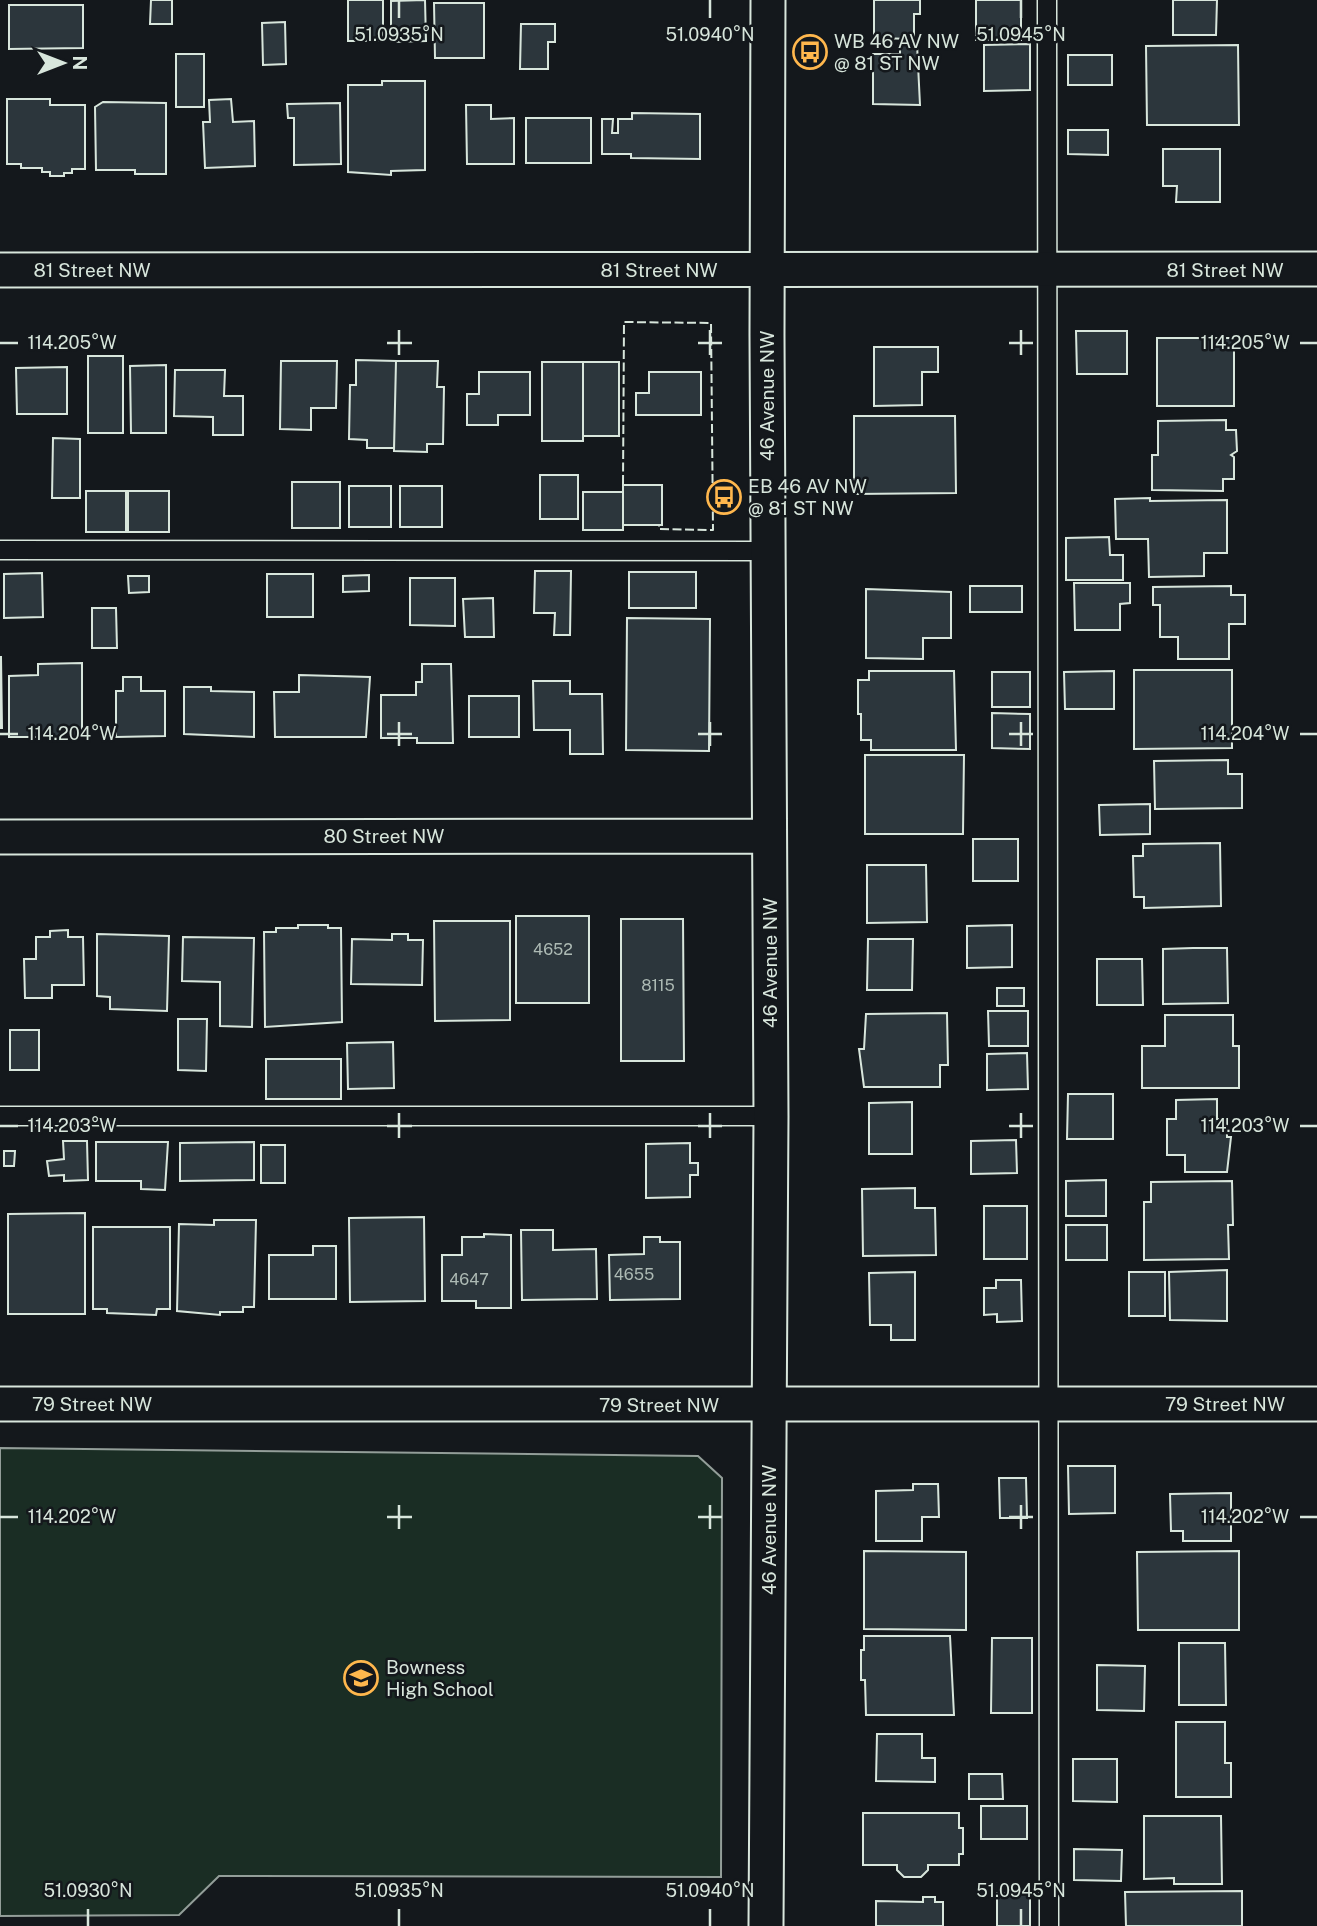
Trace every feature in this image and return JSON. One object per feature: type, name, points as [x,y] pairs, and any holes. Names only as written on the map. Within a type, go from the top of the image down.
[{"type":"street","name":"46 Avenue NW","points":[[766,1926],[771,1115],[768,0]]},
{"type":"street","name":"81 Street NW","points":[[0,270],[1317,270]]},
{"type":"street","name":"80 Street NW","points":[[0,837],[769,836]]},
{"type":"street","name":"79 Street NW","points":[[0,1404],[1317,1404]]},
{"type":"lane","points":[[1047,0],[1049,1926]]},
{"type":"lane","points":[[0,550],[769,551]]},
{"type":"lane","points":[[0,1116],[771,1115]]},
{"type":"green space","name":"Bowness High School","points":[[0,1448],[698,1456],[722,1478],[721,1877],[219,1876],[179,1915],[0,1916]]},
{"type":"building","points":[[151,0],[172,0],[172,24],[150,24]]},
{"type":"building","points":[[348,0],[383,0],[383,41],[348,41]]},
{"type":"building","points":[[425,0],[426,41],[391,42],[391,1]]},
{"type":"building","points":[[874,0],[920,0],[920,14],[914,14],[914,39],[874,38]]},
{"type":"building","points":[[976,0],[1021,0],[1021,40],[976,40]]},
{"type":"building","points":[[1173,0],[1217,0],[1216,35],[1173,35]]},
{"type":"building","points":[[434,3],[484,3],[484,58],[435,58]]},
{"type":"building","points":[[9,5],[83,5],[83,48],[9,49]]},
{"type":"building","points":[[285,22],[286,64],[263,65],[262,23]]},
{"type":"building","points":[[521,24],[555,24],[555,42],[548,42],[548,69],[520,69]]},
{"type":"building","points":[[900,44],[917,44],[920,105],[873,104],[873,54],[900,54]]},
{"type":"building","points":[[1030,44],[1030,90],[984,91],[984,45]]},
{"type":"building","points":[[1238,45],[1239,125],[1147,125],[1146,46]]},
{"type":"building","points":[[176,54],[204,54],[204,107],[176,107]]},
{"type":"building","points":[[1068,55],[1112,55],[1112,85],[1068,85]]},
{"type":"building","points":[[382,81],[425,81],[425,170],[391,171],[391,175],[348,172],[348,85],[382,85]]},
{"type":"building","points":[[7,99],[50,99],[50,105],[85,105],[85,169],[72,169],[72,173],[64,173],[64,176],[50,176],[50,172],[42,172],[42,168],[21,168],[21,164],[7,164]]},
{"type":"building","points":[[231,99],[233,122],[254,121],[255,166],[205,168],[203,122],[210,122],[209,100]]},
{"type":"building","points":[[103,102],[166,103],[166,174],[135,174],[135,170],[96,170],[95,107]]},
{"type":"building","points":[[340,103],[341,164],[294,165],[294,118],[288,118],[287,104]]},
{"type":"building","points":[[466,105],[491,105],[491,119],[514,118],[514,164],[467,164]]},
{"type":"building","points":[[632,113],[700,114],[700,159],[631,158],[631,154],[602,154],[602,119],[613,119],[612,133],[618,133],[618,119],[632,119]]},
{"type":"building","points":[[526,118],[591,118],[591,163],[526,163]]},
{"type":"building","points":[[1068,130],[1108,130],[1108,155],[1068,154]]},
{"type":"building","points":[[1163,149],[1220,149],[1220,202],[1176,202],[1177,186],[1163,186]]},
{"type":"building","points":[[1076,331],[1127,331],[1127,374],[1077,374]]},
{"type":"building","points":[[1157,338],[1234,338],[1234,406],[1157,406]]},
{"type":"building","points":[[874,347],[938,347],[938,372],[922,372],[922,405],[874,406]]},
{"type":"building","points":[[88,356],[123,356],[123,433],[88,433]]},
{"type":"building","points":[[356,360],[396,361],[394,448],[367,448],[367,440],[349,439],[350,385],[356,385]]},
{"type":"building","points":[[281,361],[337,361],[336,408],[311,408],[311,430],[280,429]]},
{"type":"building","points":[[396,361],[438,361],[437,387],[444,387],[443,444],[427,444],[427,452],[394,451]]},
{"type":"building","points":[[542,362],[583,362],[583,441],[542,441]]},
{"type":"building","points":[[583,362],[619,362],[619,436],[583,436]]},
{"type":"building","points":[[166,365],[166,433],[131,433],[130,366]]},
{"type":"building","points":[[67,367],[67,414],[17,414],[16,368]]},
{"type":"building","points":[[175,370],[225,370],[224,396],[243,396],[243,435],[213,435],[213,417],[174,416]]},
{"type":"building","points":[[479,372],[530,372],[530,415],[498,415],[498,425],[467,425],[467,394],[479,394]]},
{"type":"building","points":[[649,372],[701,372],[701,415],[636,415],[636,393],[649,393]]},
{"type":"building","points":[[854,416],[955,416],[956,493],[854,494]]},
{"type":"building","points":[[1226,420],[1226,430],[1236,430],[1237,451],[1231,455],[1234,457],[1234,479],[1223,479],[1223,491],[1152,490],[1152,455],[1158,455],[1158,421]]},
{"type":"building","points":[[53,438],[80,439],[80,498],[52,498]]},
{"type":"building","points":[[540,475],[578,475],[578,519],[540,519]]},
{"type":"building","points":[[292,482],[340,482],[340,528],[292,528]]},
{"type":"building","points":[[623,485],[662,485],[662,525],[623,525]]},
{"type":"building","points":[[349,486],[391,486],[391,527],[349,527]]},
{"type":"building","points":[[400,486],[442,486],[442,527],[400,527]]},
{"type":"building","points":[[86,491],[126,491],[126,532],[86,532]]},
{"type":"building","points":[[128,491],[169,491],[169,532],[128,532]]},
{"type":"building","points":[[583,492],[623,492],[623,530],[583,530]]},
{"type":"building","points":[[1150,498],[1150,501],[1227,500],[1227,553],[1204,553],[1204,576],[1149,577],[1148,539],[1116,539],[1115,499]]},
{"type":"building","points":[[1109,537],[1110,555],[1123,555],[1123,580],[1066,580],[1066,538]]},
{"type":"building","points":[[535,571],[571,571],[570,635],[554,635],[555,613],[534,613]]},
{"type":"building","points":[[629,572],[696,572],[696,608],[629,608]]},
{"type":"building","points":[[42,573],[43,617],[4,618],[4,574]]},
{"type":"building","points":[[267,574],[313,574],[313,617],[267,617]]},
{"type":"building","points":[[369,575],[369,591],[343,592],[343,576]]},
{"type":"building","points":[[128,576],[149,576],[149,592],[129,593]]},
{"type":"building","points":[[410,578],[455,578],[455,626],[410,625]]},
{"type":"building","points":[[1074,583],[1130,583],[1130,603],[1120,604],[1120,630],[1075,630]]},
{"type":"building","points":[[970,586],[1022,586],[1022,612],[970,612]]},
{"type":"building","points":[[1231,586],[1231,595],[1245,595],[1245,624],[1229,624],[1229,659],[1178,659],[1178,637],[1160,637],[1160,605],[1153,605],[1153,587]]},
{"type":"building","points":[[866,589],[951,592],[951,638],[923,638],[923,659],[866,658]]},
{"type":"building","points":[[493,598],[494,637],[465,637],[463,599]]},
{"type":"building","points":[[92,608],[116,608],[117,648],[92,648]]},
{"type":"building","points":[[627,618],[710,619],[709,751],[626,750]]},
{"type":"building","points":[[1,657],[2,728],[0,728]]},
{"type":"building","points":[[82,663],[82,737],[9,737],[9,676],[38,675],[38,664]]},
{"type":"building","points":[[422,664],[451,664],[453,743],[417,743],[417,738],[381,738],[381,695],[416,695],[416,682],[422,682]]},
{"type":"building","points":[[1134,670],[1232,670],[1232,748],[1134,749]]},
{"type":"building","points":[[869,671],[954,671],[956,750],[871,750],[871,740],[861,740],[861,714],[858,714],[858,680],[869,680]]},
{"type":"building","points":[[1114,671],[1114,709],[1065,709],[1064,672]]},
{"type":"building","points":[[992,672],[1030,672],[1030,707],[992,707]]},
{"type":"building","points":[[299,675],[370,677],[366,737],[275,737],[274,692],[299,692]]},
{"type":"building","points":[[123,677],[141,677],[141,691],[165,691],[165,736],[116,737],[116,691],[123,691]]},
{"type":"building","points":[[533,681],[570,681],[570,694],[602,694],[603,754],[570,754],[570,730],[534,730]]},
{"type":"building","points":[[184,687],[254,692],[254,737],[184,734]]},
{"type":"building","points":[[469,696],[519,696],[519,737],[469,737]]},
{"type":"building","points":[[992,713],[1030,714],[1030,749],[992,748]]},
{"type":"building","points":[[865,755],[964,755],[963,834],[865,834]]},
{"type":"building","points":[[1228,760],[1228,774],[1242,774],[1242,808],[1155,809],[1154,761]]},
{"type":"building","points":[[1150,804],[1150,834],[1100,835],[1099,805]]},
{"type":"building","points":[[973,839],[1018,839],[1018,881],[973,881]]},
{"type":"building","points":[[1220,843],[1221,906],[1144,908],[1144,897],[1134,897],[1133,856],[1143,856],[1143,844]]},
{"type":"building","points":[[867,865],[926,865],[927,922],[867,923]]},
{"type":"building","points":[[516,916],[589,916],[589,1003],[516,1003]]},
{"type":"building","points":[[621,919],[683,919],[684,1061],[621,1061]]},
{"type":"building","points":[[434,921],[510,921],[510,1020],[435,1021]]},
{"type":"building","points":[[298,925],[341,928],[342,1022],[265,1027],[264,932],[276,932],[276,928],[298,928]]},
{"type":"building","points":[[1012,925],[1012,967],[967,968],[967,926]]},
{"type":"building","points":[[68,930],[68,937],[83,937],[84,985],[52,985],[52,998],[25,998],[24,959],[36,959],[36,937],[50,937],[50,931]]},
{"type":"building","points":[[97,934],[169,936],[167,1011],[110,1009],[110,997],[97,996]]},
{"type":"building","points":[[392,934],[408,934],[408,940],[423,940],[422,985],[351,984],[352,939],[392,940]]},
{"type":"building","points":[[183,937],[254,938],[252,1027],[220,1026],[220,982],[182,981]]},
{"type":"building","points":[[868,939],[913,939],[912,990],[867,990]]},
{"type":"building","points":[[1227,948],[1228,1003],[1163,1004],[1163,949]]},
{"type":"building","points":[[1097,959],[1142,959],[1143,1005],[1097,1005]]},
{"type":"building","points":[[997,988],[1024,988],[1024,1006],[997,1006]]},
{"type":"building","points":[[988,1011],[1028,1011],[1028,1046],[989,1046]]},
{"type":"building","points":[[947,1013],[948,1065],[940,1065],[940,1087],[864,1087],[859,1049],[864,1049],[866,1014]]},
{"type":"building","points":[[1165,1015],[1233,1015],[1233,1046],[1239,1046],[1239,1088],[1142,1088],[1142,1046],[1165,1046]]},
{"type":"building","points":[[178,1019],[207,1019],[206,1071],[178,1070]]},
{"type":"building","points":[[10,1030],[39,1030],[39,1070],[10,1070]]},
{"type":"building","points":[[393,1042],[394,1088],[348,1089],[347,1043]]},
{"type":"building","points":[[1027,1053],[1028,1089],[987,1090],[987,1054]]},
{"type":"building","points":[[266,1059],[341,1059],[341,1099],[266,1099]]},
{"type":"building","points":[[1068,1094],[1113,1094],[1113,1139],[1067,1139]]},
{"type":"building","points":[[1217,1099],[1217,1119],[1227,1119],[1227,1137],[1231,1137],[1227,1172],[1185,1172],[1185,1155],[1167,1155],[1167,1119],[1176,1119],[1176,1100]]},
{"type":"building","points":[[912,1102],[912,1154],[869,1154],[869,1103]]},
{"type":"building","points":[[1016,1140],[1017,1173],[971,1174],[971,1141]]},
{"type":"building","points":[[63,1141],[87,1141],[88,1180],[64,1181],[64,1175],[49,1176],[47,1161],[64,1159]]},
{"type":"building","points":[[96,1142],[168,1142],[165,1190],[141,1189],[141,1181],[96,1181]]},
{"type":"building","points":[[254,1142],[254,1180],[180,1181],[180,1143]]},
{"type":"building","points":[[690,1143],[690,1163],[698,1163],[698,1175],[690,1175],[690,1197],[646,1198],[646,1144]]},
{"type":"building","points":[[261,1145],[285,1145],[285,1183],[261,1183]]},
{"type":"building","points":[[4,1151],[15,1151],[14,1166],[4,1166]]},
{"type":"building","points":[[1106,1180],[1106,1216],[1066,1216],[1066,1181]]},
{"type":"building","points":[[1232,1181],[1233,1225],[1228,1225],[1229,1259],[1144,1260],[1144,1202],[1151,1202],[1151,1182]]},
{"type":"building","points":[[915,1188],[915,1208],[935,1208],[936,1255],[863,1256],[862,1189]]},
{"type":"building","points":[[984,1206],[1027,1206],[1027,1259],[984,1259]]},
{"type":"building","points":[[85,1213],[85,1314],[8,1314],[8,1214]]},
{"type":"building","points":[[424,1217],[425,1301],[350,1302],[349,1218]]},
{"type":"building","points":[[214,1220],[256,1220],[254,1307],[243,1307],[243,1312],[220,1312],[220,1315],[177,1311],[179,1224],[214,1225]]},
{"type":"building","points":[[1066,1225],[1107,1225],[1107,1260],[1066,1260]]},
{"type":"building","points":[[93,1227],[170,1227],[170,1309],[157,1309],[156,1315],[107,1313],[107,1309],[93,1309]]},
{"type":"building","points":[[521,1230],[553,1230],[553,1250],[596,1249],[597,1299],[522,1300]]},
{"type":"building","points":[[484,1234],[511,1235],[511,1308],[476,1308],[476,1301],[442,1301],[442,1255],[462,1255],[462,1237],[484,1237]]},
{"type":"building","points":[[644,1237],[660,1237],[660,1242],[680,1242],[680,1299],[610,1300],[609,1255],[644,1254]]},
{"type":"building","points":[[313,1246],[336,1246],[336,1299],[269,1299],[269,1255],[313,1255]]},
{"type":"building","points":[[1227,1270],[1227,1321],[1170,1320],[1169,1272]]},
{"type":"building","points":[[915,1272],[915,1340],[891,1340],[891,1325],[870,1325],[869,1273]]},
{"type":"building","points":[[1129,1272],[1165,1272],[1165,1316],[1129,1316]]},
{"type":"building","points":[[996,1280],[1021,1280],[1022,1321],[997,1322],[997,1314],[984,1315],[984,1288],[996,1288]]},
{"type":"building","points":[[1068,1466],[1115,1466],[1115,1513],[1069,1514]]},
{"type":"building","points":[[999,1478],[1026,1478],[1027,1518],[1000,1518]]},
{"type":"building","points":[[913,1484],[938,1484],[939,1517],[922,1517],[922,1541],[876,1541],[876,1491],[913,1490]]},
{"type":"building","points":[[1231,1493],[1231,1541],[1183,1541],[1183,1531],[1171,1531],[1170,1494]]},
{"type":"building","points":[[864,1551],[966,1552],[966,1630],[864,1629]]},
{"type":"building","points":[[1239,1551],[1239,1630],[1138,1630],[1137,1552]]},
{"type":"building","points":[[864,1636],[950,1636],[954,1715],[866,1715],[865,1680],[861,1680]]},
{"type":"building","points":[[992,1638],[1032,1638],[1032,1713],[991,1713]]},
{"type":"building","points":[[1179,1643],[1225,1643],[1226,1705],[1179,1705]]},
{"type":"building","points":[[1097,1665],[1145,1666],[1144,1711],[1097,1710]]},
{"type":"building","points":[[1176,1722],[1225,1722],[1225,1763],[1231,1763],[1231,1797],[1176,1797]]},
{"type":"building","points":[[877,1734],[922,1734],[922,1758],[935,1758],[935,1782],[876,1781]]},
{"type":"building","points":[[1073,1759],[1117,1759],[1117,1802],[1073,1801]]},
{"type":"building","points":[[969,1774],[1002,1774],[1003,1799],[969,1799]]},
{"type":"building","points":[[981,1806],[1027,1806],[1027,1839],[981,1839]]},
{"type":"building","points":[[863,1813],[959,1813],[959,1828],[963,1828],[963,1854],[959,1854],[959,1865],[928,1865],[928,1870],[921,1877],[904,1877],[897,1870],[897,1865],[863,1865]]},
{"type":"building","points":[[1144,1816],[1221,1816],[1222,1884],[1174,1884],[1174,1878],[1144,1879]]},
{"type":"building","points":[[1074,1849],[1122,1850],[1121,1881],[1074,1880]]},
{"type":"building","points":[[1242,1891],[1242,1926],[1126,1926],[1125,1892]]},
{"type":"building","points":[[997,1893],[1030,1893],[1030,1926],[997,1926]]},
{"type":"building","points":[[923,1897],[935,1897],[935,1902],[943,1902],[943,1926],[876,1926],[876,1901],[923,1902]]},
{"type":"fence","points":[[623,484],[624,322],[711,323],[713,530],[659,529],[659,526]]},
{"type":"place","name":"WB 46 AV NW @ 81 ST NW","points":[[810,52]]},
{"type":"place","name":"EB 46 AV NW @ 81 ST NW","points":[[724,497]]},
{"type":"place","name":"Bowness High School","points":[[361,1678]]}]
